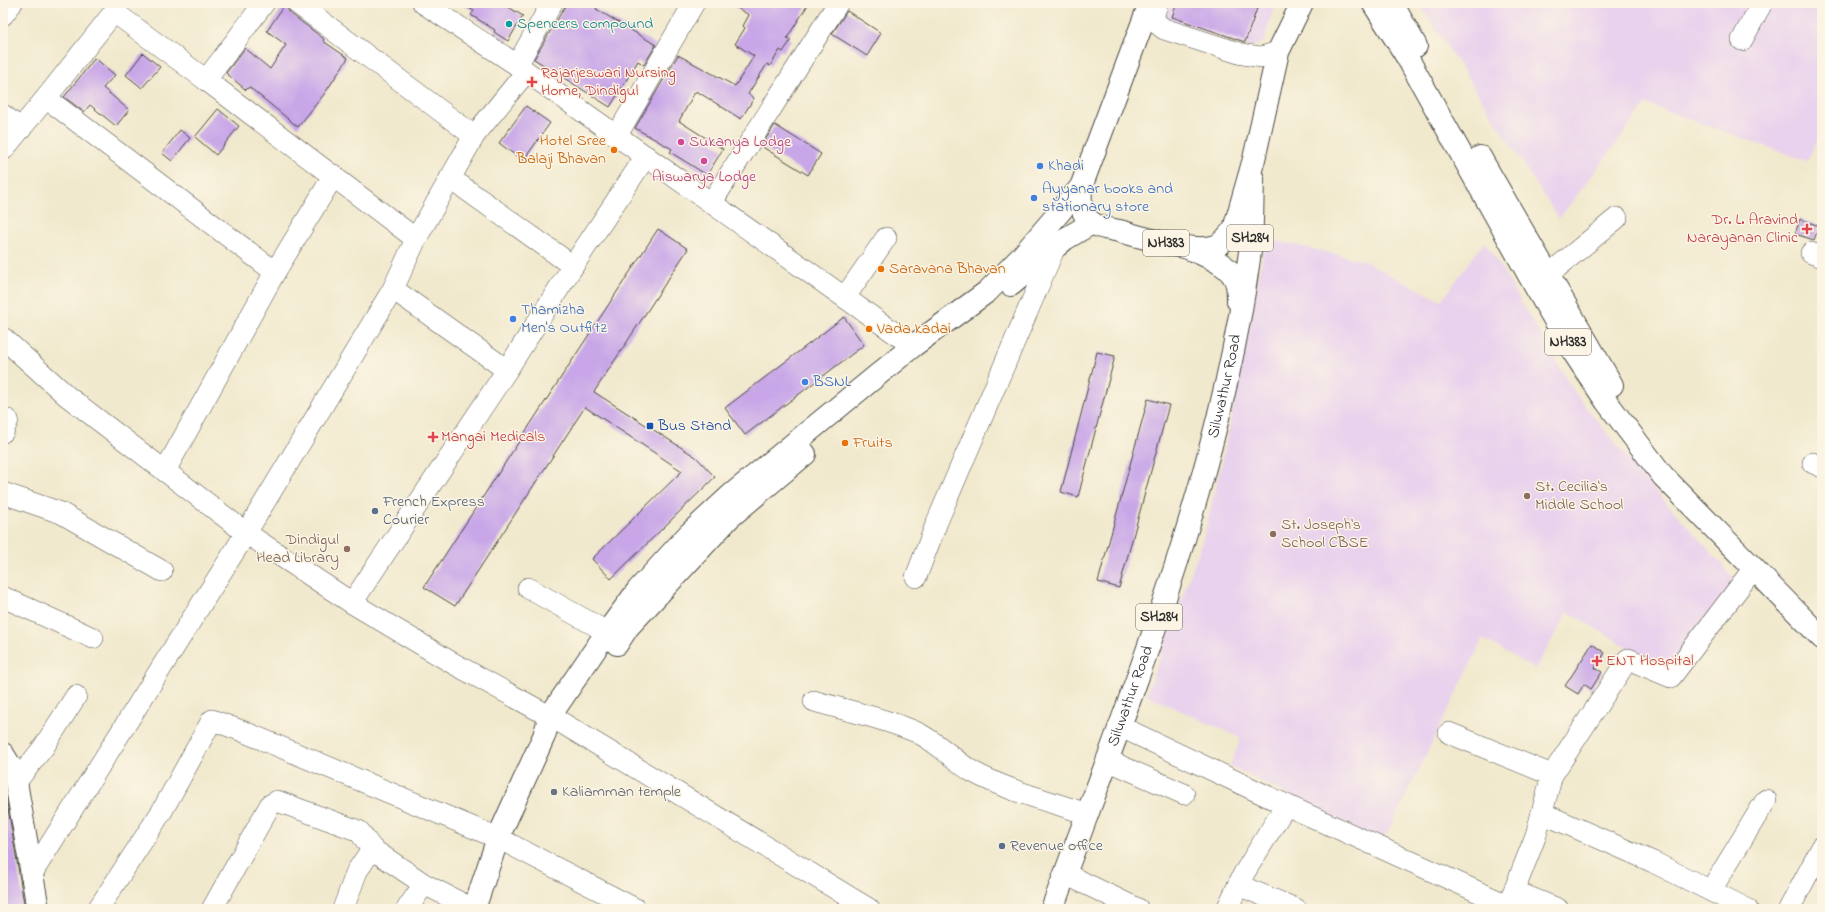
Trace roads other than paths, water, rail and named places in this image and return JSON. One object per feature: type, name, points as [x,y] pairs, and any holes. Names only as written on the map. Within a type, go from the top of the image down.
[{"type":"main road","points":[[474,909],[498,838],[552,725],[607,632],[638,590],[689,534],[770,474],[1065,239],[1092,223],[1083,212],[1080,202],[1081,187],[1150,3]]},
{"type":"main road","name":"NH383","points":[[1092,223],[1165,243],[1180,245],[1201,247],[1216,246],[1228,236],[1234,229],[1254,159],[1278,52],[1302,3]]},
{"type":"main road","name":"NH383","points":[[1374,3],[1407,57],[1536,288],[1574,353],[1606,401],[1664,476],[1822,638]]},
{"type":"main road","name":"NH383","points":[[1392,3],[1619,399],[1670,464],[1822,617]]},
{"type":"main road","name":"Siluvathur Road","points":[[1052,909],[1158,619],[1211,447],[1229,372],[1249,257],[1254,159]]},
{"type":"main road","points":[[552,725],[628,627],[770,474],[914,346],[988,291],[1022,256],[1081,187]]},
{"type":"main road","name":"Siluvathur Road","points":[[1180,245],[1212,260],[1230,271],[1237,284],[1239,316]]},
{"type":"main road","points":[[3,754],[11,767],[16,782],[38,909]]},
{"type":"street","points":[[3,14],[12,3]]},
{"type":"street","points":[[206,80],[264,3]]},
{"type":"street","points":[[297,3],[474,136]]},
{"type":"street","points":[[423,3],[521,68],[617,135],[914,346]]},
{"type":"street","points":[[31,875],[246,533],[393,289],[416,239],[474,136],[521,68],[552,3]]},
{"type":"street","points":[[617,135],[694,3]]},
{"type":"street","points":[[712,202],[838,3]]},
{"type":"street","points":[[1157,3],[1154,16],[1155,22],[1164,28],[1242,54],[1261,57],[1278,52]]},
{"type":"street","points":[[1742,40],[1762,3]]},
{"type":"street","points":[[3,150],[117,8],[206,80],[334,175],[416,239]]},
{"type":"street","points":[[46,98],[275,272]]},
{"type":"street","points":[[3,115],[21,129]]},
{"type":"street","points":[[352,603],[507,370],[573,266],[646,156]]},
{"type":"street","points":[[165,471],[275,272],[334,175]]},
{"type":"street","points":[[450,178],[573,266]]},
{"type":"street","points":[[1548,275],[1617,218]]},
{"type":"street","points":[[845,297],[886,238]]},
{"type":"street","points":[[916,577],[937,522],[1055,247]]},
{"type":"street","points":[[393,289],[507,370]]},
{"type":"street","points":[[3,338],[67,396],[246,533],[352,603],[552,725],[869,909]]},
{"type":"street","points":[[3,493],[61,513],[162,571]]},
{"type":"street","points":[[1509,902],[1536,835],[1552,775],[1628,659],[1671,677],[1754,568]]},
{"type":"street","points":[[528,588],[607,632]]},
{"type":"street","points":[[3,597],[93,638]]},
{"type":"street","points":[[16,782],[43,748],[76,696]]},
{"type":"street","points":[[814,701],[875,718],[915,732],[930,739],[973,771],[1006,786],[1087,814]]},
{"type":"street","points":[[98,909],[162,811],[212,720],[242,731],[498,838],[636,909]]},
{"type":"street","points":[[1119,726],[1286,805],[1509,902],[1558,909]]},
{"type":"street","points":[[1449,733],[1552,775]]},
{"type":"street","points":[[1107,760],[1184,794]]},
{"type":"street","points":[[1711,890],[1766,800]]},
{"type":"street","points":[[212,909],[273,802],[282,801],[359,831],[372,850],[424,884],[474,909]]},
{"type":"street","points":[[1227,909],[1238,885],[1286,805]]},
{"type":"street","points":[[1542,813],[1653,862],[1747,909]]},
{"type":"street","points":[[1789,909],[1822,847]]},
{"type":"street","points":[[343,909],[357,871],[372,850]]},
{"type":"street","points":[[1065,874],[1135,908]]},
{"type":"street","points":[[407,909],[424,884]]},
{"type":"street","points":[[1238,885],[1296,909]]},
{"type":"place","name":"Spencers compound","points":[[509,24]]},
{"type":"place","name":"Rajarjeswari Nursing Home, Dindigul","points":[[532,82]]},
{"type":"place","name":"Sukanya Lodge","points":[[681,142]]},
{"type":"place","name":"Hotel Sree Balaji Bhavan","points":[[614,150]]},
{"type":"place","name":"Aiswarya Lodge","points":[[704,161]]},
{"type":"place","name":"Khadi","points":[[1040,166]]},
{"type":"place","name":"Ayyanar books and stationary store","points":[[1034,198]]},
{"type":"place","name":"Dr. L. Aravind Narayanan Clinic","points":[[1807,229]]},
{"type":"place","name":"Saravana Bhavan","points":[[881,269]]},
{"type":"place","name":"Thamizha Men's Outfitz","points":[[513,319]]},
{"type":"place","name":"Vada kadai","points":[[869,329]]},
{"type":"place","name":"BSNL","points":[[805,382]]},
{"type":"place","name":"Bus Stand","points":[[650,426]]},
{"type":"place","name":"Mangai Medicals","points":[[433,437]]},
{"type":"place","name":"Fruits","points":[[845,443]]},
{"type":"place","name":"St. Cecilia's Middle School","points":[[1527,496]]},
{"type":"place","name":"French Express Courier","points":[[375,511]]},
{"type":"place","name":"St. Joseph's School CBSE","points":[[1273,534]]},
{"type":"place","name":"Dindigul Head Library","points":[[347,549]]},
{"type":"place","name":"ENT Hospital","points":[[1597,661]]},
{"type":"place","name":"Kaliamman temple","points":[[554,792]]},
{"type":"place","name":"Revenue office","points":[[1002,846]]}]
